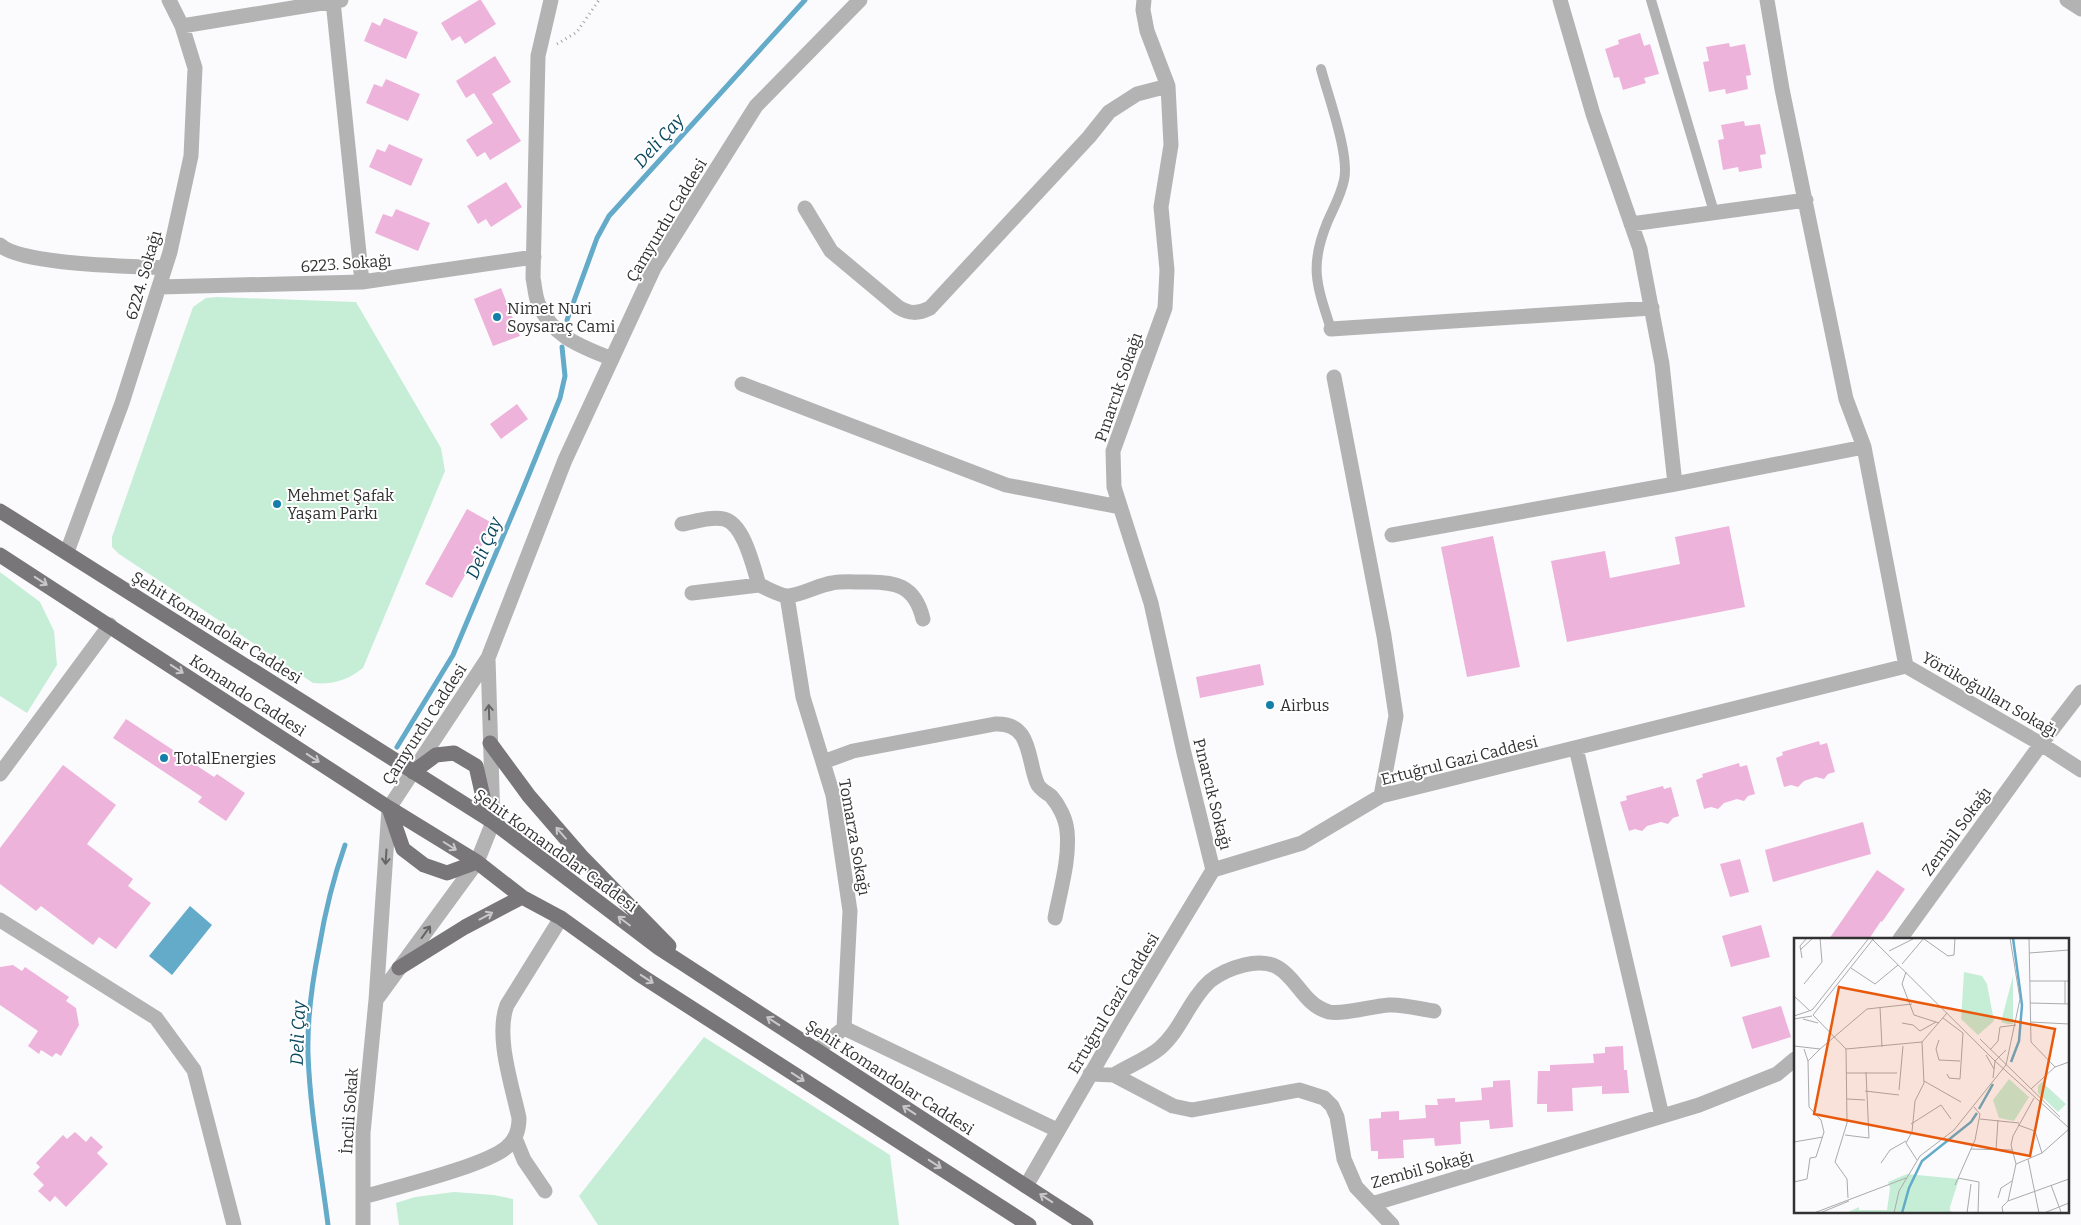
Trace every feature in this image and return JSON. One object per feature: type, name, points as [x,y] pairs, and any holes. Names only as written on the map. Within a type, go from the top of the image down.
[{"type":"main road","name":"Şehit Komandolar Caddesi","points":[[0,511],[490,820],[659,948],[1086,1225]]},
{"type":"main road","name":"Komando Caddesi","points":[[0,555],[389,808],[478,862]]},
{"type":"main road","points":[[490,743],[529,796],[581,856],[691,969]]},
{"type":"main road","points":[[413,772],[436,755],[454,753],[476,766],[490,820]]},
{"type":"main road","points":[[389,808],[403,849],[424,866],[447,872],[478,862],[522,897],[561,918],[640,975],[1029,1225]]},
{"type":"main road","points":[[399,968],[465,927],[522,897]]},
{"type":"street","name":"6224. Sokağı","points":[[67,552],[122,403],[159,288],[170,252],[191,156],[195,68],[182,26],[168,0]]},
{"type":"street","points":[[551,0],[538,56],[533,278],[538,304],[552,326],[572,342],[612,359]]},
{"type":"street","name":"Çamyurdu Caddesi","points":[[389,808],[488,658],[564,460],[654,268],[756,106],[860,0]]},
{"type":"street","name":"Pınarcık Sokağı","points":[[1144,0],[1143,10],[1147,31],[1168,86],[1171,145],[1161,207],[1167,270],[1164,308],[1113,451],[1114,487],[1151,602],[1184,753],[1213,870]]},
{"type":"street","points":[[1560,0],[1593,114],[1640,250],[1662,364],[1675,484]]},
{"type":"street","points":[[1767,0],[1782,89],[1846,400],[1864,446],[1906,666]]},
{"type":"street","points":[[2066,0],[2081,9]]},
{"type":"street","points":[[182,26],[337,1],[362,282]]},
{"type":"street","points":[[804,208],[831,251],[898,307],[905,311],[922,312],[930,308],[1089,138],[1109,112],[1137,94],[1168,86]]},
{"type":"street","points":[[1631,224],[1806,200]]},
{"type":"street","points":[[0,245],[4,249],[19,254],[51,262],[165,268]]},
{"type":"street","name":"6223. Sokağı","points":[[159,288],[362,282],[534,257]]},
{"type":"street","points":[[1331,329],[1652,308]]},
{"type":"street","points":[[1334,377],[1384,636],[1396,716],[1381,796]]},
{"type":"street","points":[[742,384],[1006,485],[1120,507]]},
{"type":"street","points":[[1392,535],[1675,484],[1864,446]]},
{"type":"street","points":[[682,524],[717,518],[732,523],[741,534],[759,585]]},
{"type":"street","points":[[692,593],[759,585],[787,596],[833,582],[881,581],[894,583],[905,588],[914,596],[920,607],[923,619]]},
{"type":"street","name":"Tomarza Sokağı","points":[[787,596],[803,697],[833,795],[850,911],[844,1028]]},
{"type":"street","points":[[0,774],[110,626]]},
{"type":"street","name":"Çamyurdu Caddesi","points":[[478,862],[490,820],[488,658]]},
{"type":"street","name":"Ertuğrul Gazi Caddesi","points":[[1026,1186],[1090,1074],[1213,870],[1302,843],[1381,796],[1906,666]]},
{"type":"street","name":"Yörükoğulları Sokağı","points":[[1906,666],[2041,744],[2081,770]]},
{"type":"street","name":"Zembil Sokağı","points":[[1901,938],[2041,744],[2081,692]]},
{"type":"street","points":[[823,762],[853,750],[996,724],[1011,726],[1018,730],[1026,743],[1038,785],[1051,797],[1062,812],[1067,829],[1067,847],[1055,918]]},
{"type":"street","points":[[1576,748],[1662,1116]]},
{"type":"street","name":"İncili Sokak","points":[[363,1225],[364,1133],[376,1000],[389,808]]},
{"type":"street","points":[[376,1000],[478,862]]},
{"type":"street","points":[[363,1197],[466,1166],[495,1155],[503,1151],[515,1138],[519,1118],[503,1042],[502,1024],[504,1014],[507,1005],[561,918]]},
{"type":"street","points":[[0,920],[156,1018],[194,1070],[234,1225]]},
{"type":"street","points":[[1114,1075],[1160,1048],[1179,1024],[1196,996],[1211,980],[1230,969],[1251,963],[1262,962],[1282,969],[1313,1003],[1330,1012],[1340,1013],[1392,1005],[1434,1011]]},
{"type":"street","points":[[818,1050],[844,1028],[1057,1130]]},
{"type":"street","name":"Zembil Sokağı","points":[[1090,1074],[1114,1075],[1173,1106],[1192,1110],[1299,1090],[1324,1098],[1332,1106],[1337,1117],[1344,1159],[1356,1188],[1372,1204],[1699,1105],[1777,1074],[1794,1060]]},
{"type":"street","points":[[515,1138],[524,1160],[545,1190]]},
{"type":"street","points":[[1372,1204],[1392,1225]]},
{"type":"lane","points":[[1651,0],[1714,212]]},
{"type":"lane","points":[[1320,69],[1344,162],[1345,179],[1321,238],[1316,259],[1317,285],[1331,329]]},
{"type":"path","points":[[538,56],[577,32],[599,0]]},
{"type":"green space","name":"Mehmet Şafak Yaşam Parkı","points":[[206,298],[356,302],[441,448],[445,471],[363,668],[352,676],[340,681],[313,683],[119,554],[112,547],[112,537],[193,307]]},
{"type":"green space","points":[[0,572],[40,602],[54,631],[57,665],[27,713],[0,696]]},
{"type":"green space","points":[[704,1037],[890,1155],[899,1225],[598,1225],[579,1196]]},
{"type":"green space","points":[[454,1192],[494,1195],[513,1199],[513,1225],[399,1225],[396,1203],[415,1197]]},
{"type":"water","points":[[190,906],[212,925],[172,975],[149,956]]},
{"type":"building","points":[[481,0],[496,24],[465,44],[460,36],[452,41],[441,23]]},
{"type":"building","points":[[384,18],[418,32],[406,59],[364,41],[372,22],[380,26]]},
{"type":"building","points":[[1640,33],[1644,46],[1650,44],[1659,74],[1644,78],[1646,83],[1623,90],[1619,77],[1614,78],[1605,49],[1619,44],[1618,40]]},
{"type":"building","points":[[1729,43],[1730,47],[1745,44],[1751,75],[1746,76],[1748,89],[1726,94],[1725,89],[1709,92],[1703,62],[1709,61],[1706,47]]},
{"type":"building","points":[[495,56],[511,82],[492,94],[521,141],[490,160],[485,152],[477,157],[466,140],[493,123],[474,93],[466,98],[456,81]]},
{"type":"building","points":[[386,79],[420,94],[408,121],[366,103],[374,84],[382,87]]},
{"type":"building","points":[[1744,121],[1745,126],[1760,124],[1766,154],[1760,155],[1762,168],[1739,172],[1738,167],[1723,170],[1718,140],[1724,139],[1721,125]]},
{"type":"building","points":[[389,144],[423,159],[411,186],[369,167],[377,149],[385,152]]},
{"type":"building","points":[[506,182],[522,207],[491,227],[486,219],[478,224],[467,206]]},
{"type":"building","points":[[396,209],[430,223],[418,251],[375,233],[383,214],[392,217]]},
{"type":"building","name":"Nimet Nuri Soysaraç Cami","points":[[501,288],[520,336],[493,346],[474,299]]},
{"type":"building","points":[[517,404],[528,419],[501,439],[490,424]]},
{"type":"building","points":[[467,509],[494,524],[452,598],[425,584]]},
{"type":"building","points":[[1729,526],[1745,607],[1567,642],[1551,561],[1605,551],[1610,578],[1680,564],[1675,537]]},
{"type":"building","points":[[1493,536],[1520,667],[1467,677],[1441,547]]},
{"type":"building","points":[[1260,664],[1264,685],[1200,698],[1196,677]]},
{"type":"building","points":[[126,719],[214,777],[217,774],[245,793],[226,821],[198,802],[202,797],[113,738]]},
{"type":"building","points":[[1819,741],[1820,745],[1827,743],[1835,772],[1828,774],[1824,779],[1816,777],[1804,781],[1798,787],[1791,785],[1784,787],[1776,758],[1783,755],[1782,752]]},
{"type":"building","points":[[1739,763],[1740,767],[1747,765],[1755,794],[1748,796],[1744,801],[1737,799],[1724,803],[1718,809],[1711,807],[1704,809],[1696,780],[1703,777],[1702,774]]},
{"type":"building","points":[[63,765],[116,805],[87,844],[133,879],[128,886],[151,903],[116,949],[99,937],[93,945],[41,906],[36,911],[0,884],[0,848]]},
{"type":"building","points":[[1663,786],[1664,789],[1671,787],[1679,816],[1673,818],[1668,824],[1661,822],[1647,826],[1642,831],[1635,829],[1629,831],[1620,802],[1627,800],[1626,796]]},
{"type":"building","points":[[1863,822],[1871,854],[1773,882],[1765,850]]},
{"type":"building","points":[[1740,859],[1749,892],[1730,897],[1720,864]]},
{"type":"building","points":[[1877,870],[1905,889],[1870,938],[1830,938]]},
{"type":"building","points":[[1761,925],[1770,957],[1731,967],[1722,936]]},
{"type":"building","points":[[13,965],[22,971],[25,967],[69,997],[66,1001],[76,1008],[79,1025],[61,1056],[56,1053],[52,1057],[41,1050],[39,1054],[28,1046],[38,1031],[0,1005],[0,967]]},
{"type":"building","points":[[1781,1006],[1791,1037],[1752,1049],[1742,1017]]},
{"type":"building","points":[[1623,1046],[1624,1070],[1627,1070],[1629,1093],[1602,1094],[1602,1086],[1572,1088],[1573,1111],[1547,1112],[1547,1104],[1537,1104],[1538,1071],[1550,1071],[1550,1065],[1594,1063],[1593,1054],[1605,1053],[1605,1047]]},
{"type":"building","points":[[1510,1080],[1513,1127],[1490,1129],[1489,1120],[1460,1122],[1461,1144],[1435,1146],[1434,1138],[1403,1140],[1404,1158],[1378,1159],[1378,1151],[1371,1151],[1369,1119],[1381,1118],[1381,1112],[1399,1111],[1399,1120],[1426,1118],[1425,1105],[1438,1105],[1437,1099],[1455,1098],[1455,1102],[1482,1100],[1481,1088],[1493,1087],[1493,1081]]},
{"type":"building","points":[[75,1132],[86,1142],[91,1136],[103,1147],[97,1153],[108,1164],[66,1207],[55,1196],[50,1202],[38,1191],[44,1185],[33,1174],[40,1167],[36,1163],[63,1135],[67,1139]]},
{"type":"waterway","name":"Deli Çay","points":[[567,320],[597,238],[609,216],[805,0]]},
{"type":"waterway","name":"Deli Çay","points":[[397,747],[453,655],[523,489],[560,398],[565,376],[562,347]]},
{"type":"waterway","name":"Deli Çay","points":[[328,1225],[311,1097],[308,1027],[316,961],[333,883],[345,845]]},
{"type":"place","name":"Nimet Nuri Soysaraç Cami","points":[[497,317]]},
{"type":"place","name":"Mehmet Şafak Yaşam Parkı","points":[[277,504]]},
{"type":"place","name":"Airbus","points":[[1270,705]]},
{"type":"place","name":"TotalEnergies","points":[[164,758]]}]
